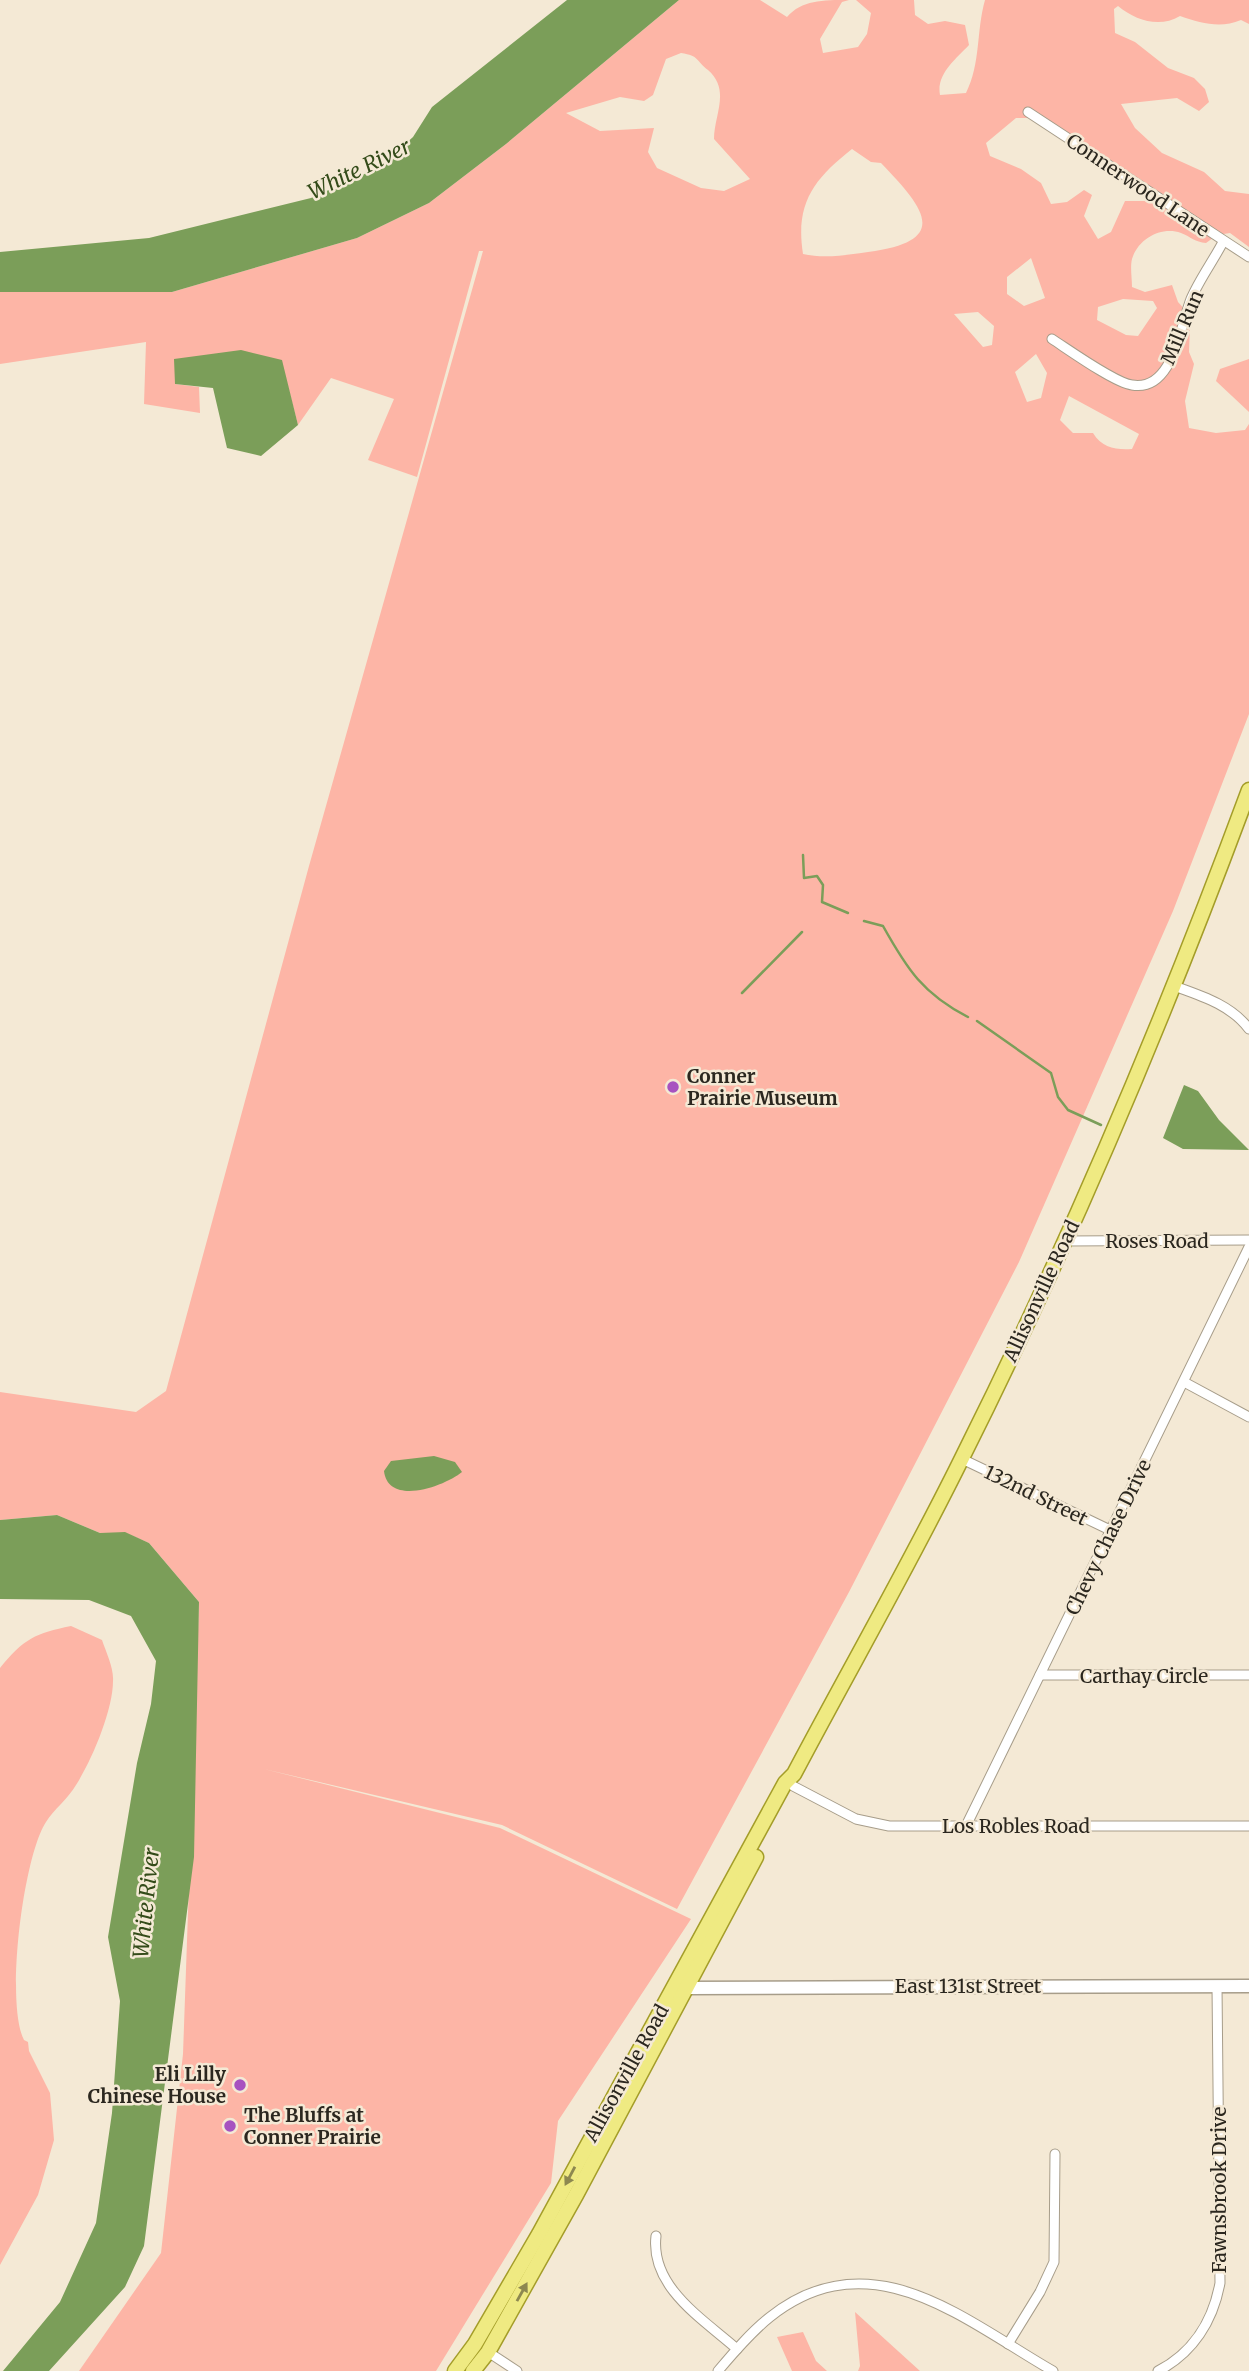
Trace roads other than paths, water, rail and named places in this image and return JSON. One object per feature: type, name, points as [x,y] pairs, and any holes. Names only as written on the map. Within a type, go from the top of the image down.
[{"type":"main road","name":"Allisonville Road","points":[[473,2371],[488,2352],[687,1988],[962,1459],[1065,1241],[1174,986],[1249,790]]},
{"type":"main road","name":"Allisonville Road","points":[[455,2371],[475,2344],[539,2234],[785,1783],[793,1780]]},
{"type":"street","name":"Connerwood Lane","points":[[1028,112],[1249,257]]},
{"type":"street","name":"Mill Run","points":[[1052,340],[1124,383],[1146,385],[1153,382],[1165,369],[1192,297],[1223,242]]},
{"type":"street","points":[[1174,986],[1233,1012],[1249,1029]]},
{"type":"street","name":"Roses Road","points":[[1065,1241],[1249,1240]]},
{"type":"street","name":"Chevy Chase Drive","points":[[966,1826],[1249,1247]]},
{"type":"street","points":[[1184,1382],[1249,1417]]},
{"type":"street","name":"132nd Street","points":[[962,1459],[1110,1531]]},
{"type":"street","name":"Carthay Circle","points":[[1040,1675],[1249,1675]]},
{"type":"street","name":"Los Robles Road","points":[[793,1780],[869,1823],[890,1826],[1249,1826]]},
{"type":"street","name":"Fawnsbrook Drive","points":[[1158,2371],[1181,2356],[1200,2334],[1213,2311],[1220,2283],[1217,1986]]},
{"type":"street","name":"East 131st Street","points":[[687,1988],[1249,1986]]},
{"type":"street","points":[[1008,2344],[1041,2292],[1054,2262],[1055,2154]]},
{"type":"street","points":[[656,2236],[657,2264],[667,2284],[737,2349]]},
{"type":"street","points":[[718,2371],[771,2316],[799,2299],[834,2287],[860,2284],[889,2286],[920,2294],[1053,2371]]},
{"type":"street","points":[[488,2352],[517,2371]]},
{"type":"water","points":[[567,0],[679,0],[506,144],[429,203],[357,238],[172,292],[0,292],[0,252],[149,238],[311,198],[380,167],[413,137],[432,107]]},
{"type":"water","points":[[241,350],[282,360],[298,425],[261,456],[227,448],[213,388],[175,384],[174,359]]},
{"type":"water","points":[[1184,1085],[1198,1091],[1219,1120],[1249,1150],[1183,1149],[1163,1138]]},
{"type":"water","points":[[434,1456],[455,1462],[462,1472],[443,1483],[418,1490],[406,1491],[395,1488],[388,1482],[384,1471],[391,1461]]},
{"type":"water","name":"White River","points":[[57,1515],[100,1533],[125,1532],[149,1543],[199,1602],[194,1857],[144,2246],[125,2287],[49,2371],[3,2371],[60,2302],[96,2223],[112,2113],[120,2001],[108,1937],[137,1763],[151,1704],[156,1661],[131,1616],[89,1600],[0,1599],[0,1520]]},
{"type":"waterway","points":[[803,855],[804,878],[817,876],[823,885],[822,902],[848,913]]},
{"type":"waterway","points":[[864,921],[883,926],[918,979],[939,999],[968,1017]]},
{"type":"waterway","points":[[742,993],[802,932]]},
{"type":"waterway","points":[[977,1021],[1051,1073],[1058,1097],[1068,1110],[1101,1125]]},
{"type":"place","name":"Conner Prairie Museum","points":[[673,1087]]},
{"type":"place","name":"Eli Lilly Chinese House","points":[[240,2085]]},
{"type":"place","name":"The Bluffs at Conner Prairie","points":[[230,2126]]}]
